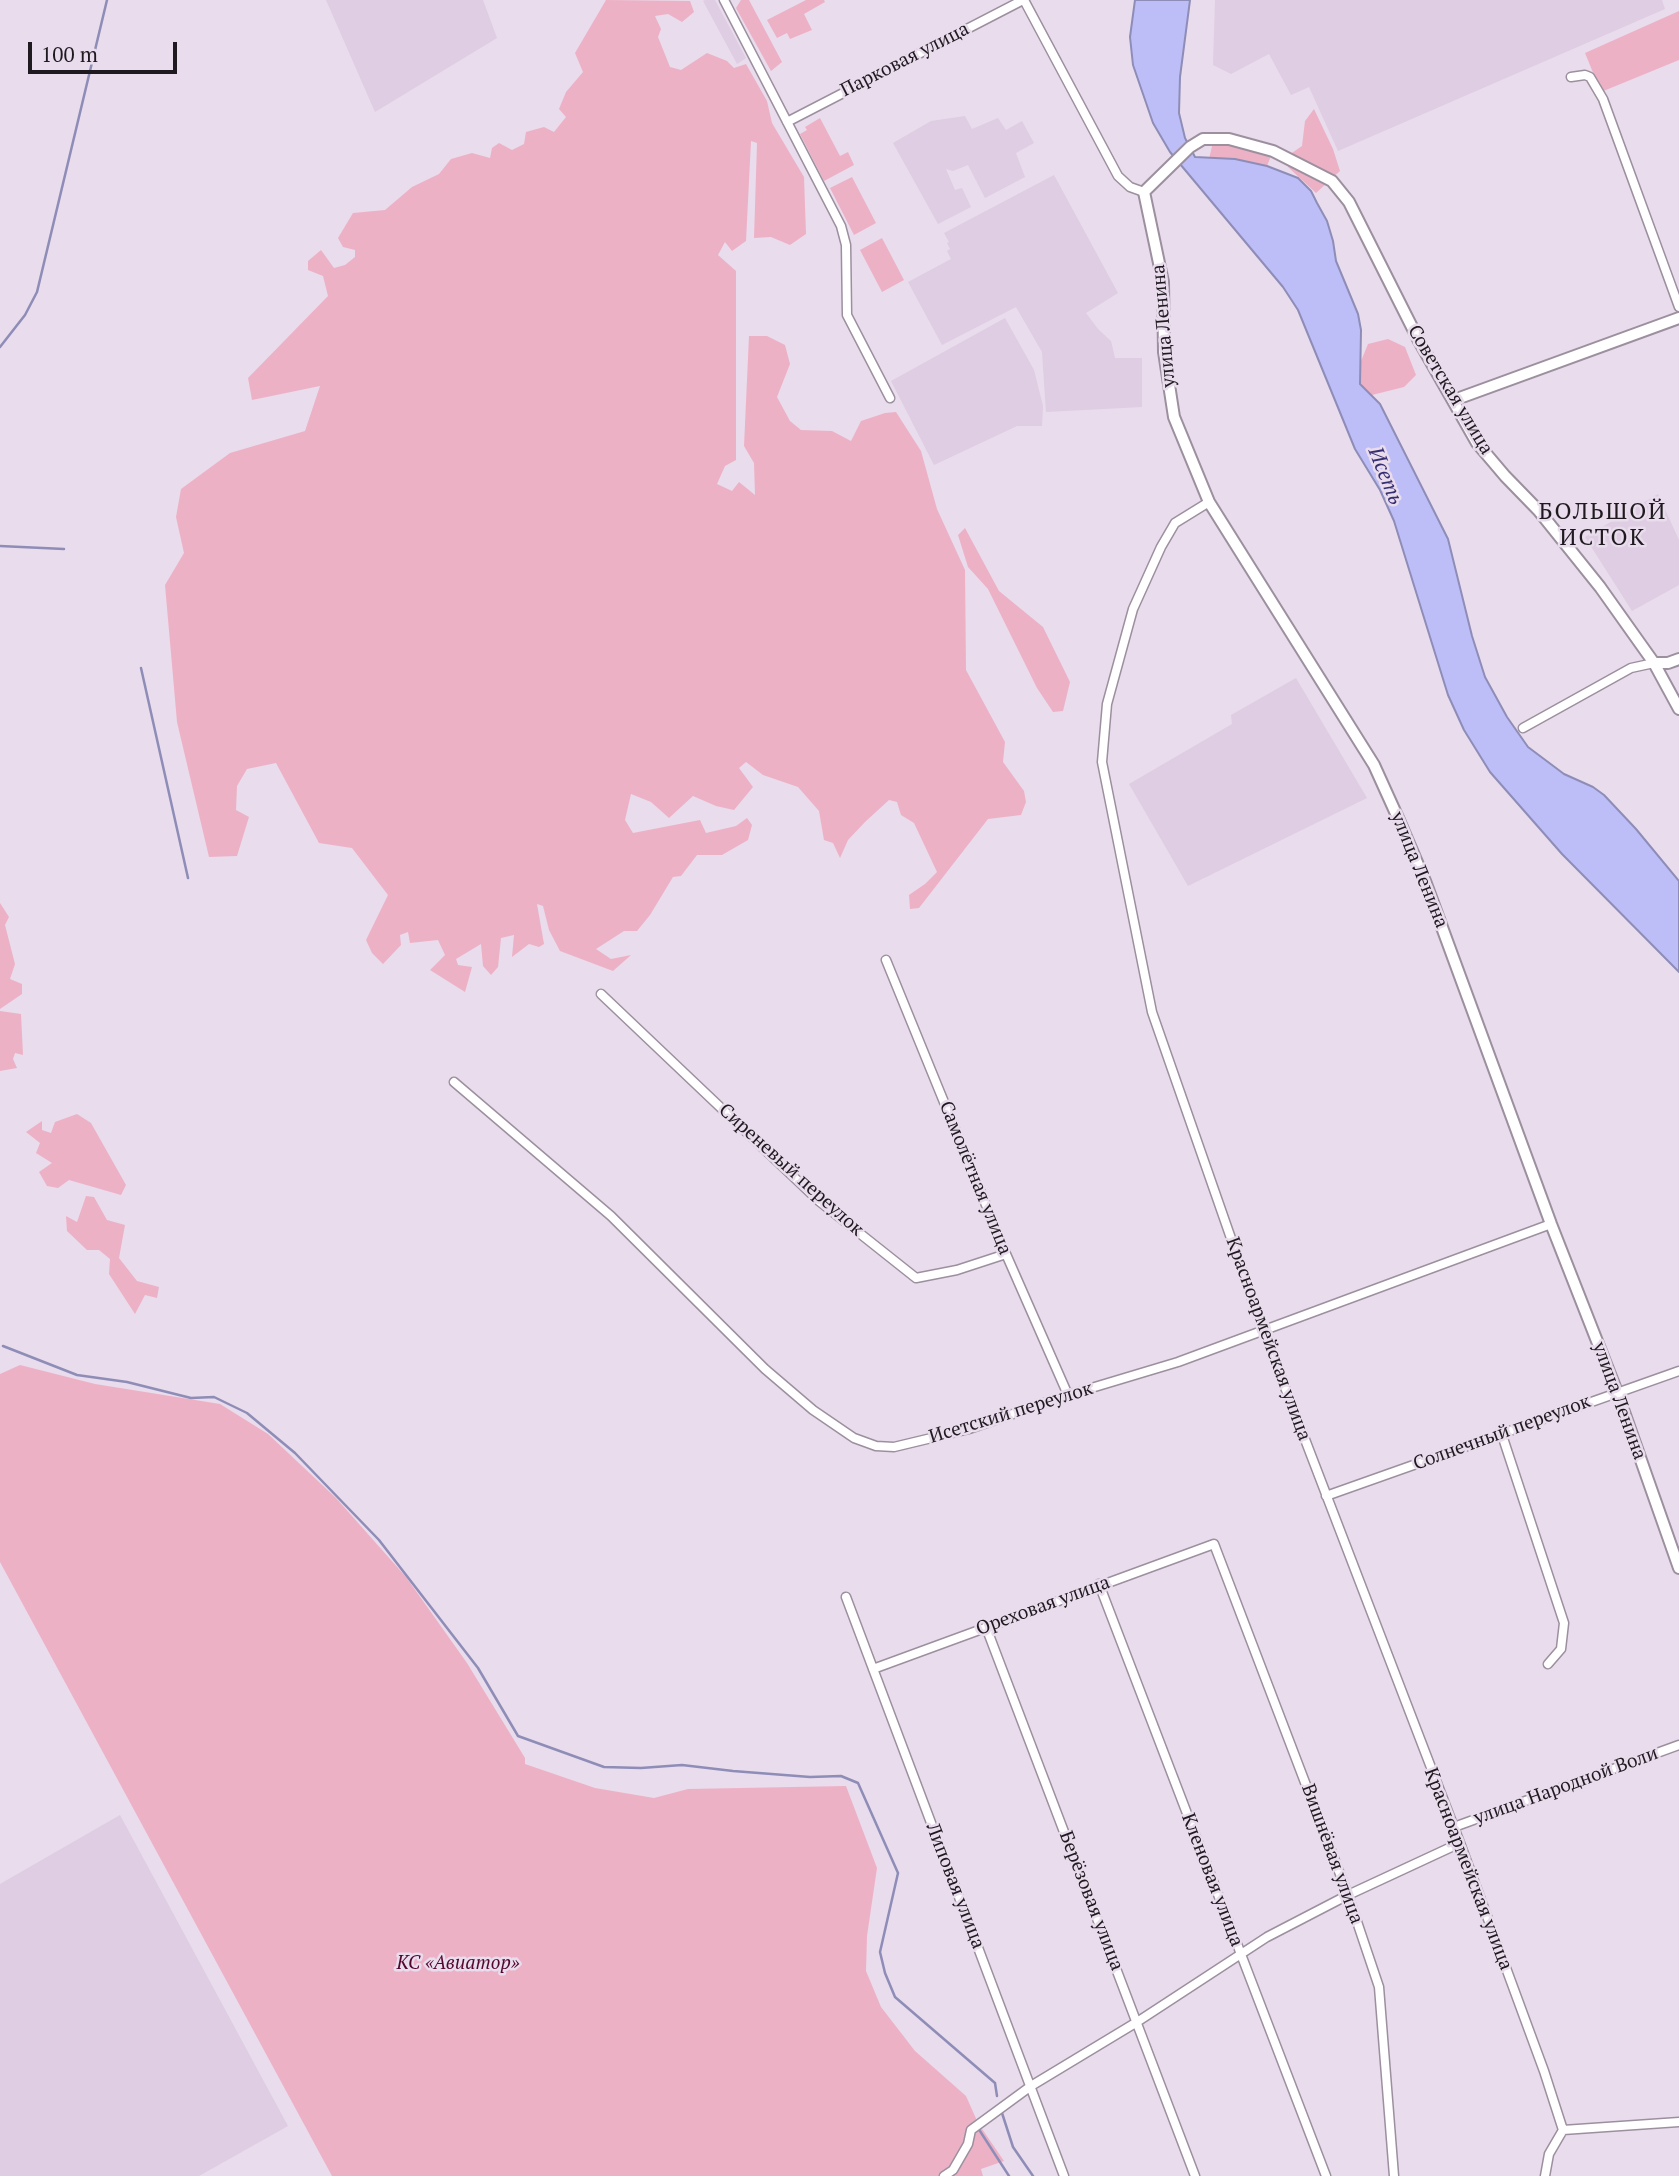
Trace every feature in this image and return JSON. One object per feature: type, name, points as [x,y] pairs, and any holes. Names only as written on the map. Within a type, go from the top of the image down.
[{"type":"street","points":[[724,0],[841,226],[846,245],[847,315],[890,398]]},
{"type":"street","points":[[1023,0],[1118,176],[1130,187],[1144,192]]},
{"type":"street","name":"Парковая улица","points":[[787,122],[1023,0]]},
{"type":"street","points":[[1570,77],[1590,76],[1603,99],[1679,307]]},
{"type":"street","name":"Советская улица","points":[[1144,192],[1190,147],[1203,139],[1229,139],[1273,151],[1332,181],[1349,202],[1419,341],[1478,443],[1574,554],[1654,663],[1679,709]]},
{"type":"street","name":"улица Ленина","points":[[1144,192],[1163,282],[1164,352],[1174,417],[1209,502],[1374,765],[1425,881],[1551,1224],[1617,1392],[1679,1568]]},
{"type":"street","points":[[1454,400],[1679,318]]},
{"type":"street","name":"Красноармейская улица","points":[[1209,502],[1175,523],[1161,547],[1133,609],[1107,704],[1102,762],[1152,1012],[1262,1330],[1454,1827],[1563,2130]]},
{"type":"street","points":[[1523,728],[1631,668],[1679,659]]},
{"type":"street","name":"Самолётная улица","points":[[886,960],[1006,1254],[1068,1395]]},
{"type":"street","name":"Сиреневый переулок","points":[[601,994],[819,1201],[916,1278],[957,1270],[1006,1254]]},
{"type":"street","name":"Исетский переулок","points":[[454,1082],[611,1216],[765,1369],[813,1410],[854,1438],[876,1446],[894,1447],[969,1429],[1068,1395],[1178,1362],[1551,1224]]},
{"type":"street","name":"Солнечный переулок","points":[[1326,1496],[1679,1371]]},
{"type":"street","points":[[1502,1435],[1564,1623],[1561,1649],[1548,1664]]},
{"type":"street","name":"Ореховая улица","points":[[873,1669],[1214,1544]]},
{"type":"street","name":"Вишнёвая улица","points":[[1214,1544],[1348,1895],[1379,1987],[1394,2176]]},
{"type":"street","name":"Кленовая улица","points":[[1099,1584],[1326,2176]]},
{"type":"street","name":"Липовая улица","points":[[846,1597],[1064,2176]]},
{"type":"street","name":"Берёзовая улица","points":[[986,1627],[1195,2176]]},
{"type":"street","name":"улица Народной Воли","points":[[1454,1827],[1679,1745]]},
{"type":"street","points":[[944,2176],[953,2170],[968,2144],[971,2130],[1031,2086],[1137,2022],[1266,1937],[1460,1843]]},
{"type":"street","points":[[1545,2176],[1549,2154],[1563,2130],[1679,2122]]},
{"type":"shaded area","points":[[326,0],[483,0],[497,38],[375,112]]},
{"type":"shaded area","points":[[715,0],[746,58],[737,64],[703,1]]},
{"type":"shaded area","points":[[1215,0],[1662,0],[1665,9],[1338,151],[1309,87],[1291,95],[1269,54],[1231,74],[1213,65]]},
{"type":"shaded area","points":[[965,116],[972,129],[998,118],[1006,130],[1022,121],[1034,143],[1016,153],[1025,177],[985,198],[968,165],[953,171],[946,169],[955,190],[962,188],[971,207],[938,224],[893,143],[931,121]]},
{"type":"shaded area","points":[[1054,175],[1118,293],[1086,313],[1111,341],[1115,358],[1142,358],[1142,407],[1046,412],[1042,352],[1016,307],[942,345],[908,282],[951,259],[947,251],[950,249],[947,243],[949,242],[944,233]]},
{"type":"shaded area","points":[[1005,318],[1034,370],[1043,406],[1042,426],[1017,426],[934,465],[891,381]]},
{"type":"shaded area","points":[[1658,494],[1679,540],[1679,585],[1632,611],[1585,537]]},
{"type":"shaded area","points":[[1296,678],[1367,798],[1188,886],[1129,784],[1232,724],[1231,715]]},
{"type":"shaded area","points":[[120,1815],[288,2126],[199,2176],[0,2176],[0,1884]]},
{"type":"green space","points":[[606,0],[690,1],[694,12],[682,22],[668,14],[655,16],[661,29],[658,37],[670,67],[681,70],[707,53],[727,61],[734,68],[746,64],[767,101],[772,123],[804,177],[806,234],[790,245],[771,237],[754,238],[757,143],[751,141],[746,241],[732,251],[725,242],[718,255],[736,271],[736,460],[725,466],[717,484],[732,491],[739,482],[755,495],[754,463],[744,446],[749,336],[767,336],[785,345],[790,364],[777,397],[790,421],[801,430],[832,431],[851,441],[861,421],[896,412],[921,451],[937,509],[965,570],[966,670],[1005,742],[1003,762],[1024,791],[1026,802],[1021,815],[988,819],[919,908],[910,909],[909,895],[937,872],[914,823],[901,815],[897,802],[889,800],[865,822],[848,840],[840,858],[833,843],[824,840],[819,811],[798,787],[763,775],[746,762],[739,768],[753,787],[734,810],[693,796],[669,818],[651,802],[631,794],[625,820],[633,833],[700,820],[706,833],[736,826],[747,818],[752,825],[748,840],[722,855],[697,855],[681,876],[673,877],[637,931],[624,931],[596,949],[611,959],[631,955],[613,971],[560,951],[549,930],[543,906],[537,904],[544,944],[539,947],[529,944],[512,957],[514,935],[501,938],[498,967],[491,975],[483,966],[481,944],[456,959],[458,965],[472,967],[465,992],[430,970],[445,955],[438,940],[410,943],[408,932],[400,935],[401,945],[383,964],[372,953],[366,940],[388,895],[352,848],[319,843],[276,763],[247,769],[237,786],[236,810],[249,817],[237,856],[209,857],[177,722],[165,585],[184,553],[176,517],[181,489],[230,453],[305,431],[320,386],[252,400],[248,378],[328,296],[323,276],[308,270],[308,261],[321,250],[334,268],[345,265],[355,257],[355,250],[343,247],[338,238],[353,213],[385,210],[412,187],[439,174],[451,159],[472,153],[490,158],[492,148],[499,143],[512,150],[524,144],[526,132],[544,127],[554,132],[566,117],[559,109],[566,92],[583,72],[575,53]]},
{"type":"green space","points":[[741,0],[749,0],[782,62],[771,71],[736,8]]},
{"type":"green space","points":[[806,0],[825,2],[804,14],[812,30],[790,39],[787,33],[777,38],[767,20]]},
{"type":"green space","points":[[1679,11],[1679,60],[1601,92],[1585,53]]},
{"type":"green space","points":[[1314,109],[1340,171],[1316,193],[1288,167],[1286,157],[1302,146],[1305,121]]},
{"type":"green space","points":[[820,118],[840,156],[848,152],[854,165],[824,181],[800,134],[807,130],[805,127]]},
{"type":"green space","points":[[1213,142],[1265,147],[1271,156],[1267,166],[1235,159],[1209,159]]},
{"type":"green space","points":[[852,177],[876,223],[854,235],[830,188]]},
{"type":"green space","points":[[882,238],[904,280],[882,292],[860,250]]},
{"type":"green space","points":[[1388,339],[1405,347],[1416,375],[1404,387],[1372,395],[1360,384],[1359,366],[1368,344]]},
{"type":"green space","points":[[965,528],[999,591],[1043,627],[1070,682],[1063,711],[1053,712],[1037,688],[988,589],[968,567],[958,535]]},
{"type":"green space","points":[[0,903],[9,917],[5,925],[15,964],[10,979],[22,984],[22,994],[0,1009]]},
{"type":"green space","points":[[0,1011],[21,1014],[23,1055],[15,1053],[13,1059],[17,1068],[0,1071]]},
{"type":"green space","points":[[77,1114],[91,1123],[126,1185],[121,1195],[69,1180],[58,1188],[47,1186],[39,1172],[52,1163],[36,1153],[40,1143],[26,1132],[42,1121],[42,1130],[51,1133],[55,1122]]},
{"type":"green space","points":[[86,1196],[94,1197],[107,1220],[125,1225],[119,1258],[137,1281],[159,1287],[157,1298],[145,1295],[135,1314],[109,1274],[110,1259],[99,1250],[87,1250],[67,1231],[66,1216],[77,1222]]},
{"type":"green space","name":"КС «Авиатор»","points":[[20,1365],[95,1384],[220,1404],[268,1434],[336,1498],[406,1577],[467,1663],[525,1758],[525,1764],[595,1788],[654,1798],[688,1789],[846,1786],[877,1868],[867,1936],[866,1971],[881,2007],[915,2051],[966,2096],[978,2123],[1004,2161],[981,2169],[983,2176],[332,2176],[0,1562],[0,1374]]},
{"type":"water","name":"Исеть","points":[[1135,0],[1190,0],[1180,77],[1179,113],[1185,138],[1195,157],[1235,159],[1267,166],[1298,178],[1311,191],[1327,221],[1336,261],[1358,314],[1361,330],[1360,384],[1380,404],[1448,539],[1485,677],[1507,717],[1528,747],[1564,774],[1604,795],[1679,881],[1679,972],[1562,854],[1490,772],[1464,730],[1448,695],[1394,521],[1380,490],[1355,449],[1298,310],[1283,287],[1170,152],[1153,123],[1133,65],[1130,37]]},
{"type":"waterway","points":[[0,347],[25,315],[37,292],[107,0]]},
{"type":"waterway","points":[[0,546],[64,549]]},
{"type":"waterway","points":[[141,668],[188,878]]},
{"type":"waterway","points":[[3,1346],[77,1375],[127,1382],[191,1398],[214,1397],[247,1413],[295,1453],[379,1540],[478,1668],[518,1736],[604,1767],[682,1765],[810,1777],[841,1776],[858,1783],[898,1873],[880,1952],[895,1997],[995,2083],[997,2096]]},
{"type":"waterway","points":[[1002,2113],[1013,2147],[1033,2176]]},
{"type":"waterway","points":[[978,2128],[1009,2176]]},
{"type":"district","name":"БОЛЬШОЙ ИСТОК","points":[[1603,525]]}]
